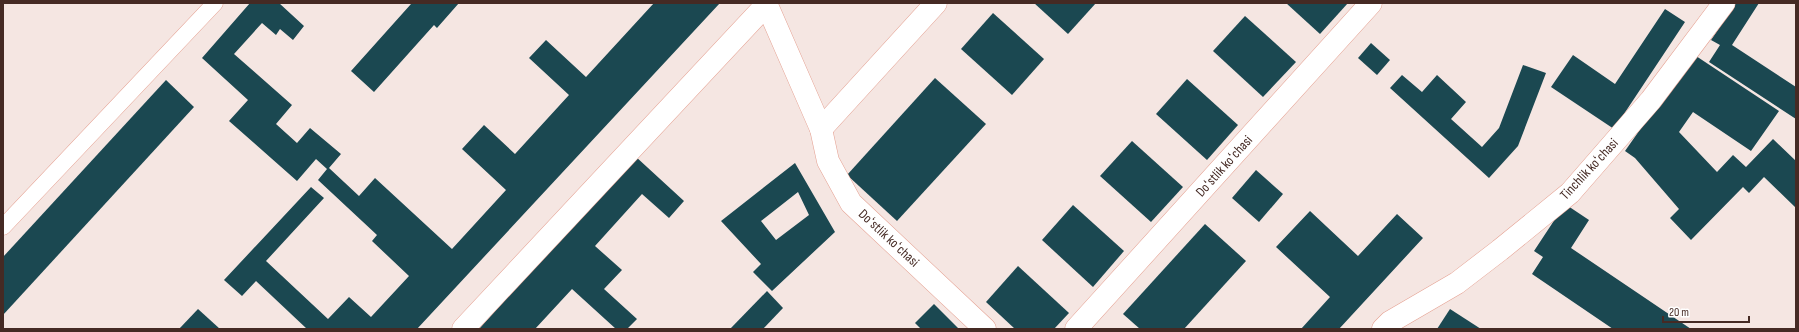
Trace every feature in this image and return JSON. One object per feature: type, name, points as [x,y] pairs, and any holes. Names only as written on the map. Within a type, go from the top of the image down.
[{"type":"street","points":[[821,129],[936,3]]},
{"type":"street","name":"Doʻstlik koʻchasi","points":[[1076,329],[1371,3]]},
{"type":"street","name":"Tinchlik koʻchasi","points":[[1390,327],[1457,283],[1570,193],[1651,100],[1724,3]]},
{"type":"street","points":[[463,329],[766,4]]},
{"type":"street","name":"Doʻstlik koʻchasi","points":[[766,4],[821,129],[828,161],[851,202],[985,329]]},
{"type":"lane","points":[[3,228],[215,3]]},
{"type":"building","points":[[250,3],[279,3],[304,26],[293,40],[280,29],[276,35],[262,23],[234,54],[292,105],[276,124],[297,143],[310,128],[341,154],[329,168],[359,196],[375,178],[452,249],[506,190],[462,149],[484,125],[515,154],[569,95],[529,58],[546,40],[586,77],[654,3],[720,3],[417,329],[307,329],[256,281],[242,296],[224,280],[311,187],[324,198],[266,261],[328,319],[349,297],[371,317],[409,276],[372,241],[377,235],[318,180],[327,169],[316,159],[297,181],[229,121],[248,100],[202,58]]},
{"type":"building","points":[[409,3],[459,3],[437,28],[434,25],[374,92],[351,71],[411,4]]},
{"type":"building","points":[[1034,3],[1096,3],[1068,34]]},
{"type":"building","points":[[1286,3],[1348,3],[1320,34]]},
{"type":"building","points":[[1736,3],[1759,3],[1732,45],[1796,87],[1796,119],[1709,62],[1720,45],[1711,40]]},
{"type":"building","points":[[1665,9],[1685,22],[1614,129],[1551,87],[1573,55],[1615,84]]},
{"type":"building","points":[[993,13],[1044,59],[1012,95],[961,49]]},
{"type":"building","points":[[1245,16],[1296,62],[1263,97],[1213,51]]},
{"type":"building","points":[[1371,43],[1390,60],[1377,75],[1358,58]]},
{"type":"building","points":[[1693,54],[1779,111],[1751,151],[1693,112],[1679,132],[1717,172],[1733,155],[1746,167],[1773,139],[1796,161],[1796,208],[1764,177],[1749,193],[1743,187],[1691,240],[1670,218],[1679,209],[1635,158],[1625,151]]},
{"type":"building","points":[[1523,65],[1546,73],[1518,146],[1489,178],[1390,88],[1402,75],[1422,92],[1437,75],[1466,102],[1451,119],[1482,147],[1499,128]]},
{"type":"building","points":[[935,78],[986,124],[897,221],[847,175]]},
{"type":"building","points":[[1187,79],[1238,125],[1207,160],[1156,114]]},
{"type":"building","points":[[166,80],[194,107],[3,315],[3,257]]},
{"type":"building","points":[[1132,141],[1183,187],[1151,222],[1100,176]]},
{"type":"building","points":[[635,156],[684,201],[669,218],[642,194],[595,246],[622,270],[604,289],[637,319],[627,329],[616,329],[572,289],[535,329],[479,329]]},
{"type":"building","points":[[795,163],[835,232],[772,291],[753,272],[761,264],[721,221]],"holes":[[[798,192],[809,215],[776,240],[761,221]]]},
{"type":"building","points":[[1256,170],[1283,194],[1259,222],[1232,198]]},
{"type":"building","points":[[1565,204],[1589,220],[1571,248],[1691,329],[1613,329],[1532,274],[1543,257],[1534,251]]},
{"type":"building","points":[[1073,205],[1124,251],[1093,287],[1042,240]]},
{"type":"building","points":[[1310,211],[1358,256],[1397,214],[1423,238],[1339,329],[1301,329],[1330,297],[1276,247]]},
{"type":"building","points":[[1205,224],[1246,261],[1184,329],[1140,329],[1123,314]]},
{"type":"building","points":[[1018,266],[1069,313],[1054,329],[1015,329],[986,302]]},
{"type":"building","points":[[767,291],[783,308],[763,329],[730,329]]},
{"type":"building","points":[[934,304],[959,329],[921,329],[915,323]]},
{"type":"building","points":[[198,309],[220,329],[179,329]]},
{"type":"building","points":[[1450,309],[1481,329],[1437,329]]}]
